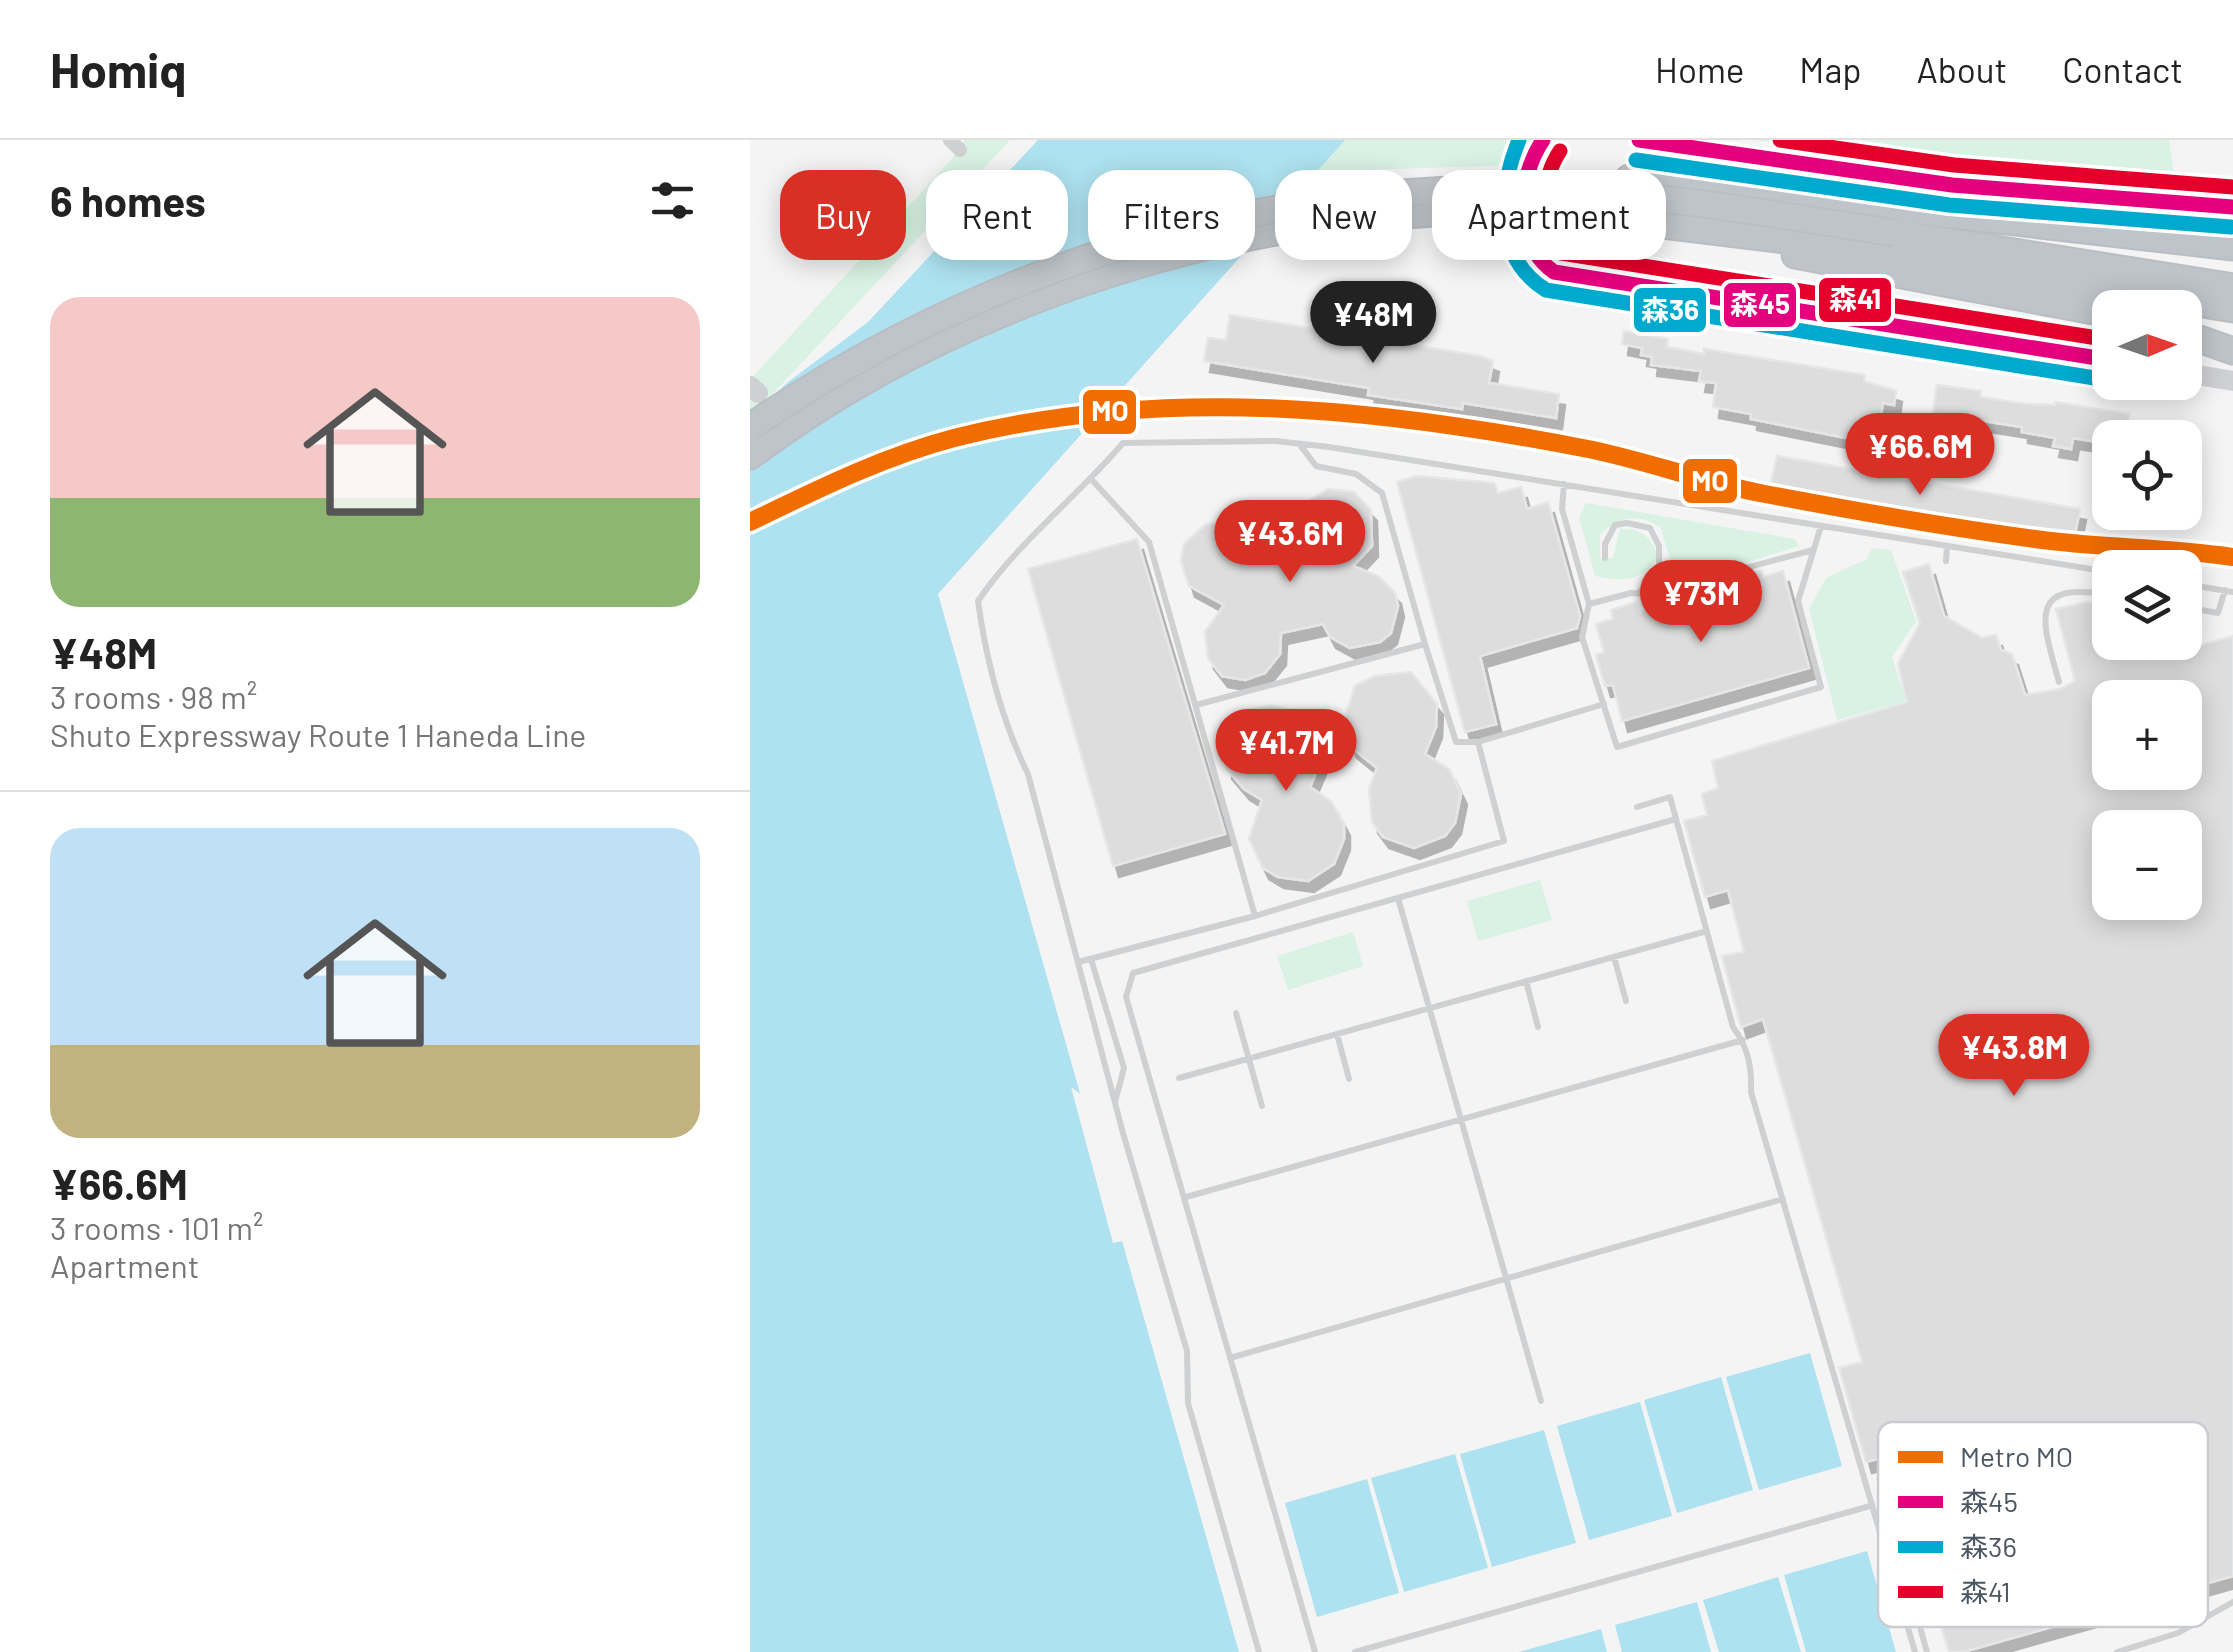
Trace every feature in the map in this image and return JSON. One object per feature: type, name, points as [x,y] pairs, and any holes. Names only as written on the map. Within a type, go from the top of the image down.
[{"type":"highway","points":[[1666,180],[1898,211],[2233,247]]},
{"type":"highway","points":[[750,428],[810,386],[942,316],[1132,242],[1262,211],[1432,191]]},
{"type":"highway","points":[[1666,200],[1718,206],[2233,309]]},
{"type":"highway","points":[[750,456],[824,407],[948,340],[1074,288],[1200,249],[1393,216],[1432,215]]},
{"type":"highway","points":[[1666,224],[2233,287]]},
{"type":"highway","points":[[1666,228],[2092,311]]},
{"type":"highway","points":[[2202,340],[2233,351]]},
{"type":"street","points":[[1543,140],[1529,163],[1526,236],[1536,258],[1554,272],[1752,300],[2092,357]]},
{"type":"street","points":[[1639,140],[1952,185],[2233,208]]},
{"type":"street","points":[[2202,376],[2233,381]]},
{"type":"lane","points":[[1259,1652],[1188,1402],[1187,1350],[1115,1102],[1028,774],[1012,741],[978,600],[999,570],[1092,480],[1123,443],[1300,444],[2092,569]]},
{"type":"lane","points":[[1300,444],[1316,466],[1356,474],[1382,493],[1456,742],[1478,742],[1604,704]]},
{"type":"lane","points":[[1092,480],[1149,542],[1254,916]]},
{"type":"lane","points":[[1564,484],[1562,509],[1590,604],[1582,636],[1617,747],[1821,687],[1798,601],[1821,526]]},
{"type":"lane","points":[[1605,558],[1605,544],[1614,526],[1627,523],[1650,528],[1659,546],[1659,574],[1639,593]]},
{"type":"lane","points":[[1946,561],[1947,546]]},
{"type":"lane","points":[[1590,604],[1814,549]]},
{"type":"lane","points":[[2202,587],[2229,591],[2218,613],[2202,610]]},
{"type":"lane","points":[[2058,682],[2046,636],[2047,608],[2066,590],[2092,592]]},
{"type":"lane","points":[[1196,705],[1425,644]]},
{"type":"lane","points":[[1078,962],[1254,916],[1504,841],[1478,742]]},
{"type":"lane","points":[[1638,808],[1670,797],[1733,1026],[1743,1040],[1752,1072],[1751,1092],[1878,1532]]},
{"type":"lane","points":[[1315,1652],[1126,997],[1133,973],[1676,819]]},
{"type":"lane","points":[[1398,898],[1541,1400]]},
{"type":"lane","points":[[1179,1078],[1707,931]]},
{"type":"lane","points":[[1614,957],[1626,1001]]},
{"type":"lane","points":[[1091,959],[1124,1068],[1115,1102]]},
{"type":"lane","points":[[1526,982],[1538,1028]]},
{"type":"lane","points":[[1236,1013],[1262,1106]]},
{"type":"lane","points":[[1337,1034],[1350,1079]]},
{"type":"lane","points":[[1185,1198],[1743,1040]]},
{"type":"lane","points":[[1230,1358],[1783,1199]]},
{"type":"lane","points":[[1355,1652],[1870,1506]]},
{"type":"lane","points":[[2208,1616],[2233,1602]]},
{"type":"lane","points":[[1907,1627],[1915,1652]]},
{"type":"lane","points":[[1920,1627],[1927,1652]]},
{"type":"lane","points":[[2117,1652],[2189,1627]]},
{"type":"green space","points":[[964,140],[1010,140],[982,170],[942,170]]},
{"type":"green space","points":[[1334,140],[1529,140],[1516,165],[1306,170]]},
{"type":"green space","points":[[1754,140],[2169,140],[2175,182],[1952,165]]},
{"type":"green space","points":[[926,187],[926,230],[906,251],[906,209]]},
{"type":"green space","points":[[860,260],[898,260],[750,418],[750,380]]},
{"type":"green space","points":[[1586,503],[1795,539],[1799,546],[1673,585],[1659,585],[1671,564],[1661,528],[1637,518],[1629,519],[1600,534],[1600,558],[1613,558],[1620,529],[1645,535],[1659,556],[1645,571],[1631,578],[1595,576],[1579,517]]},
{"type":"green space","points":[[1872,548],[1891,550],[1916,621],[1892,657],[1906,701],[1837,720],[1809,609],[1826,578],[1867,559]]},
{"type":"green space","points":[[1540,880],[1552,920],[1478,941],[1467,901]]},
{"type":"green space","points":[[1353,932],[1363,966],[1288,990],[1277,956]]},
{"type":"water","points":[[1038,140],[1345,140],[1318,170],[1275,170],[1275,218],[1255,240],[1255,170],[1088,170],[1088,260],[1237,260],[938,594],[1239,1652],[750,1652],[750,418],[788,382],[868,322],[926,260],[1068,260],[1068,170],[1010,170]]},
{"type":"water","points":[[1810,1353],[1842,1466],[1759,1490],[1726,1377]]},
{"type":"water","points":[[1721,1377],[1753,1490],[1677,1513],[1644,1400]]},
{"type":"water","points":[[1640,1402],[1672,1516],[1589,1540],[1557,1426]]},
{"type":"water","points":[[1544,1430],[1576,1543],[1492,1567],[1460,1454]]},
{"type":"water","points":[[1455,1454],[1488,1568],[1404,1592],[1371,1478]]},
{"type":"water","points":[[1367,1479],[1399,1593],[1317,1617],[1285,1503]]},
{"type":"water","points":[[1867,1551],[1878,1589],[1878,1627],[1889,1627],[1896,1652],[1806,1652],[1784,1575]]},
{"type":"water","points":[[1778,1577],[1801,1652],[1719,1652],[1703,1600]]},
{"type":"water","points":[[1697,1602],[1711,1652],[1622,1652],[1615,1625]]},
{"type":"water","points":[[1601,1629],[1607,1652],[1519,1652]]},
{"type":"pier","points":[[1071,1087],[1087,1099],[1127,1240],[1113,1243]]},
{"type":"building","points":[[1230,315],[1480,356],[1493,361],[1489,383],[1559,394],[1556,418],[1463,403],[1462,409],[1368,395],[1369,388],[1204,361],[1208,338],[1226,340]]},
{"type":"building","points":[[1624,331],[1668,339],[1667,347],[1704,354],[1704,349],[1865,375],[1864,381],[1896,391],[1894,405],[1883,403],[1876,444],[1751,419],[1751,414],[1713,407],[1716,383],[1699,381],[1701,371],[1651,365],[1652,357],[1641,355],[1642,348],[1622,344]]},
{"type":"building","points":[[1937,385],[1981,391],[1980,397],[2026,404],[2055,402],[2129,414],[2128,420],[2092,420],[2092,441],[2073,438],[2071,449],[2053,446],[2055,438],[2022,432],[2022,427],[1933,413]]},
{"type":"building","points":[[1777,456],[2080,509],[2074,539],[1769,493]]},
{"type":"building","points":[[1417,476],[1494,483],[1498,493],[1521,487],[1527,509],[1548,502],[1580,616],[1577,628],[1480,656],[1496,724],[1465,732],[1397,482]]},
{"type":"building","points":[[1328,489],[1354,492],[1371,510],[1372,546],[1353,566],[1378,576],[1395,593],[1398,606],[1391,633],[1380,642],[1350,648],[1330,637],[1323,624],[1281,633],[1280,654],[1265,673],[1245,680],[1222,676],[1208,658],[1205,632],[1224,605],[1189,586],[1181,561],[1184,544],[1206,524],[1222,522],[1243,531],[1258,546],[1298,536],[1301,512],[1307,502]]},
{"type":"building","points":[[1137,539],[1225,834],[1113,866],[1028,569]]},
{"type":"building","points":[[1929,564],[1944,616],[1982,638],[1996,635],[2001,650],[2012,654],[2025,695],[2060,689],[2075,681],[2056,609],[2092,603],[2092,660],[2202,660],[2202,645],[2233,636],[2233,1576],[2208,1583],[2208,1422],[1878,1422],[1878,1459],[1866,1462],[1839,1368],[1862,1362],[1763,1019],[1741,1027],[1722,956],[1744,952],[1728,890],[1705,897],[1684,821],[1707,815],[1702,794],[1718,788],[1712,761],[1907,702],[1898,664],[1920,623],[1903,572]]},
{"type":"building","points":[[1761,571],[1763,577],[1783,571],[1809,668],[1622,721],[1613,685],[1605,686],[1596,655],[1604,652],[1596,624],[1613,619],[1611,610],[1636,602],[1640,612],[1723,588],[1722,582]]},
{"type":"building","points":[[1411,672],[1437,704],[1436,727],[1425,754],[1449,769],[1461,794],[1455,823],[1445,836],[1414,848],[1383,837],[1372,822],[1369,789],[1377,768],[1351,747],[1343,723],[1355,686],[1375,676]]},
{"type":"building","points":[[1271,705],[1294,711],[1315,731],[1321,761],[1310,787],[1332,802],[1344,825],[1344,839],[1334,864],[1308,881],[1278,877],[1263,868],[1249,839],[1262,800],[1244,789],[1226,768],[1236,725],[1250,710]]},
{"type":"building","points":[[1941,1627],[2052,1627],[1963,1652],[1949,1652]]},
{"type":"metro line","name":"MO","points":[[750,522],[875,464],[954,438],[1112,412],[1191,407],[1271,408],[1351,414],[1509,435],[1610,454],[1743,489],[1943,526],[2051,541],[2233,557]]},
{"type":"transit line","name":"森36","points":[[1519,140],[1507,180],[1505,222],[1517,260],[1546,290],[2092,378]]},
{"type":"transit line","name":"森45","points":[[1543,140],[1528,173],[1523,210],[1531,245],[1554,272],[2092,357]]},
{"type":"transit line","name":"森45","points":[[1639,140],[1952,185],[2233,207]]},
{"type":"transit line","name":"森41","points":[[1780,140],[1954,165],[2233,187]]},
{"type":"transit line","name":"森41","points":[[1560,151],[1545,189],[1544,218],[1552,244],[1561,253],[2092,337]]},
{"type":"transit line","name":"森36","points":[[1636,160],[1949,205],[2231,227]]}]
